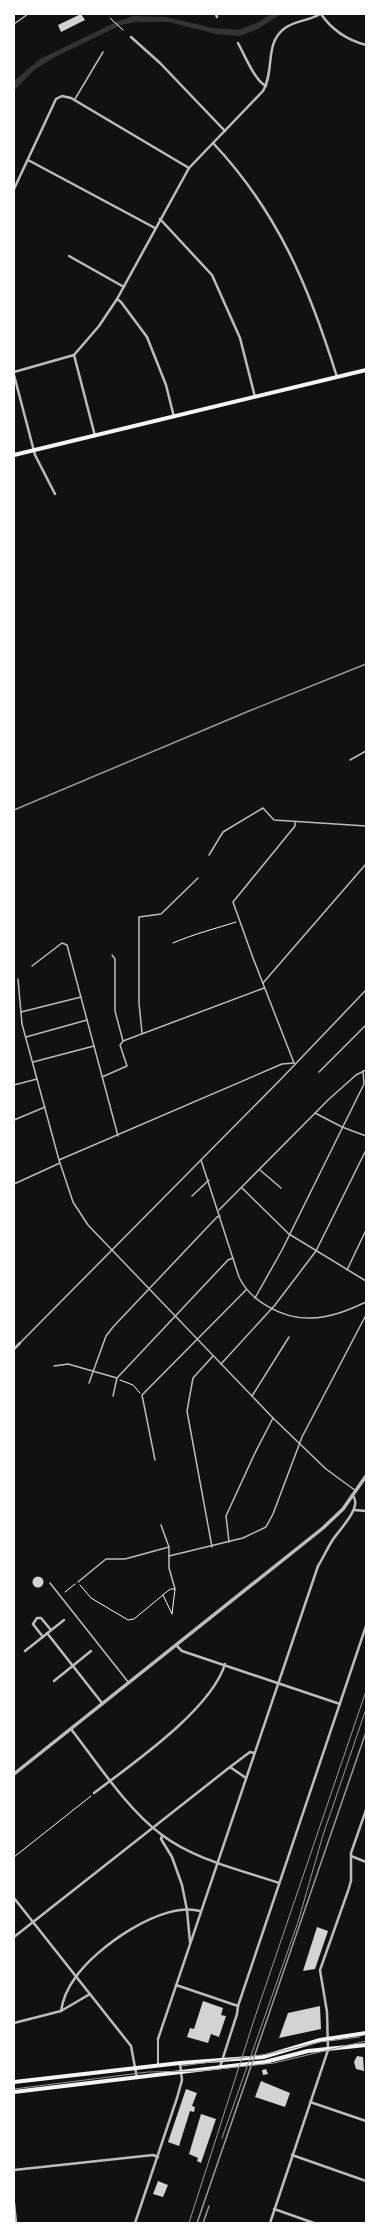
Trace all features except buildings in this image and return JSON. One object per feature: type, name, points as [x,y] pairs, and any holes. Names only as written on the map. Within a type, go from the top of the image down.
[{"type":"main road","points":[[14,456],[366,370]]},
{"type":"main road","points":[[14,2082],[180,2063],[273,2055],[328,2038],[366,2033]]},
{"type":"main road","points":[[14,2092],[271,2062],[308,2051],[366,2045]]},
{"type":"street","points":[[56,494],[34,451],[14,374],[74,355],[99,326],[124,287],[189,168],[260,95],[266,86],[272,49],[278,33],[295,22],[312,19],[320,14],[343,36],[366,45]]},
{"type":"street","points":[[132,37],[160,63],[225,130]]},
{"type":"street","points":[[238,42],[255,74],[261,83],[266,86]]},
{"type":"street","points":[[14,189],[59,96],[65,96],[73,100],[189,168]]},
{"type":"street","points":[[213,143],[240,172],[272,217],[293,259],[315,311],[337,377]]},
{"type":"street","points":[[28,160],[155,228]]},
{"type":"street","points":[[160,219],[212,275],[240,338],[255,397]]},
{"type":"street","points":[[69,256],[124,287]]},
{"type":"street","points":[[117,299],[121,302],[147,337],[166,385],[174,417]]},
{"type":"street","points":[[74,355],[95,436]]},
{"type":"street","points":[[14,1349],[20,1343]]},
{"type":"street","points":[[14,1774],[323,1528],[339,1514],[366,1476]]},
{"type":"street","points":[[158,2066],[158,2039],[254,1753],[318,1566],[333,1539],[354,1510],[356,1502],[353,1496]]},
{"type":"street","points":[[354,1510],[366,1512]]},
{"type":"street","points":[[43,1637],[33,1624],[37,1618],[41,1618],[51,1630]]},
{"type":"street","points":[[25,1651],[64,1620]]},
{"type":"street","points":[[220,2068],[237,2014],[238,2006],[366,1626]]},
{"type":"street","points":[[47,1633],[103,1704]]},
{"type":"street","points":[[176,1645],[182,1650],[340,1704]]},
{"type":"street","points":[[54,1680],[91,1651]]},
{"type":"street","points":[[94,1793],[163,1739],[188,1716],[210,1691],[225,1664]]},
{"type":"street","points":[[71,1729],[133,1807],[162,1836],[196,1855],[280,1883]]},
{"type":"street","points":[[14,1937],[230,1767],[250,1752],[254,1753]]},
{"type":"street","points":[[230,1767],[246,1778]]},
{"type":"street","points":[[270,2223],[328,2048],[320,1970],[350,1881],[350,1856],[366,1810]]},
{"type":"street","points":[[162,1836],[161,1839],[177,1870],[187,1910],[190,1942]]},
{"type":"street","points":[[350,1856],[366,1862]]},
{"type":"street","points":[[14,1898],[131,2046],[137,2078]]},
{"type":"street","points":[[61,2012],[66,1991],[76,1976],[120,1936],[138,1924],[163,1914],[187,1910],[201,1911]]},
{"type":"street","points":[[176,1985],[238,2006]]},
{"type":"street","points":[[14,2023],[61,2012],[90,1994]]},
{"type":"street","points":[[135,2223],[181,2084],[180,2063]]},
{"type":"street","points":[[310,2102],[366,2121]]},
{"type":"street","points":[[14,2170],[153,2155],[158,2157]]},
{"type":"street","points":[[292,2155],[366,2181]]},
{"type":"street","points":[[14,2203],[16,2223]]},
{"type":"street","points":[[274,2209],[314,2223]]},
{"type":"lane","points":[[14,24],[28,14]]},
{"type":"lane","points":[[73,100],[80,93],[103,52]]},
{"type":"lane","points":[[350,760],[366,751]]},
{"type":"lane","points":[[209,855],[223,832],[260,808],[263,808],[274,820],[366,826]]},
{"type":"lane","points":[[294,1063],[285,1035],[264,988],[234,906],[235,899],[294,826],[295,822]]},
{"type":"lane","points":[[263,983],[366,864]]},
{"type":"lane","points":[[142,1033],[139,1003],[139,917],[161,914],[198,878]]},
{"type":"lane","points":[[32,966],[62,944],[67,945],[101,1078],[118,1136]]},
{"type":"lane","points":[[112,955],[115,966],[115,1011],[123,1041]]},
{"type":"lane","points":[[18,979],[21,1012],[26,1037],[59,1160],[77,1209],[88,1224],[273,1418],[326,1469],[356,1491]]},
{"type":"lane","points":[[101,1078],[127,1066],[120,1045],[123,1041],[264,988]]},
{"type":"lane","points":[[20,1343],[366,990]]},
{"type":"lane","points":[[21,1012],[81,997]]},
{"type":"lane","points":[[26,1037],[87,1020]]},
{"type":"lane","points":[[319,1072],[366,1025]]},
{"type":"lane","points":[[33,1062],[94,1046]]},
{"type":"lane","points":[[59,1160],[118,1136],[282,1064],[294,1063]]},
{"type":"lane","points":[[219,1210],[315,1113],[362,1071],[366,1070]]},
{"type":"lane","points":[[255,1298],[290,1234],[364,1084],[362,1071]]},
{"type":"lane","points":[[14,1085],[37,1079]]},
{"type":"lane","points":[[14,1120],[45,1107]]},
{"type":"lane","points":[[315,1113],[342,1127],[366,1136]]},
{"type":"lane","points":[[221,1364],[272,1308],[316,1250],[366,1150]]},
{"type":"lane","points":[[201,1159],[219,1210],[239,1277],[246,1290],[255,1298],[272,1308],[302,1318],[315,1318],[352,1309],[366,1302]]},
{"type":"lane","points":[[14,1184],[60,1163]]},
{"type":"lane","points":[[259,1170],[281,1188]]},
{"type":"lane","points":[[192,1196],[209,1180]]},
{"type":"lane","points":[[242,1188],[290,1234],[346,1271],[366,1281]]},
{"type":"lane","points":[[89,1383],[106,1336],[113,1327],[217,1217],[220,1216]]},
{"type":"lane","points":[[346,1271],[366,1230]]},
{"type":"lane","points":[[112,1396],[117,1378],[228,1260],[233,1258]]},
{"type":"lane","points":[[155,1460],[142,1395],[246,1290]]},
{"type":"lane","points":[[170,1556],[229,1542],[255,1533],[269,1522],[300,1444],[366,1315]]},
{"type":"lane","points":[[252,1396],[289,1337]]},
{"type":"lane","points":[[212,1547],[187,1411],[193,1378],[213,1356]]},
{"type":"lane","points":[[54,1366],[65,1363],[117,1378]]},
{"type":"lane","points":[[229,1542],[226,1516],[273,1418]]},
{"type":"lane","points":[[161,1525],[169,1547],[170,1568],[175,1589]]},
{"type":"lane","points":[[78,1582],[106,1559],[125,1559],[169,1547]]},
{"type":"lane","points":[[50,1583],[128,1683]]},
{"type":"path","points":[[110,18],[123,30]]},
{"type":"path","points":[[173,943],[199,932],[205,932],[240,920]]},
{"type":"path","points":[[117,1378],[133,1385],[142,1395]]},
{"type":"path","points":[[65,1592],[78,1582],[91,1598],[128,1620],[134,1619],[175,1589]]},
{"type":"path","points":[[164,1596],[172,1614],[175,1589]]},
{"type":"path","points":[[14,1857],[94,1793]]},
{"type":"shaded area","points":[[271,14],[281,14],[258,29],[240,36],[216,34],[169,22],[136,22],[121,25],[53,58],[33,71],[14,91],[14,81],[40,59],[116,22],[133,16],[166,17],[213,28],[238,30],[259,22]]},
{"type":"tram line","points":[[189,2223],[254,2020],[366,1691]]},
{"type":"tram line","points":[[222,2138],[298,1922],[323,1835],[366,1709]]},
{"type":"tram line","points":[[181,2066],[268,2054],[320,2042],[360,2037]]},
{"type":"tram line","points":[[14,2089],[148,2072],[199,2071],[274,2063],[366,2041]]},
{"type":"railway","points":[[14,810],[249,711],[366,664]]},
{"type":"railway","points":[[197,2223],[366,1732]]},
{"type":"railway","points":[[203,2223],[209,2206]]}]
